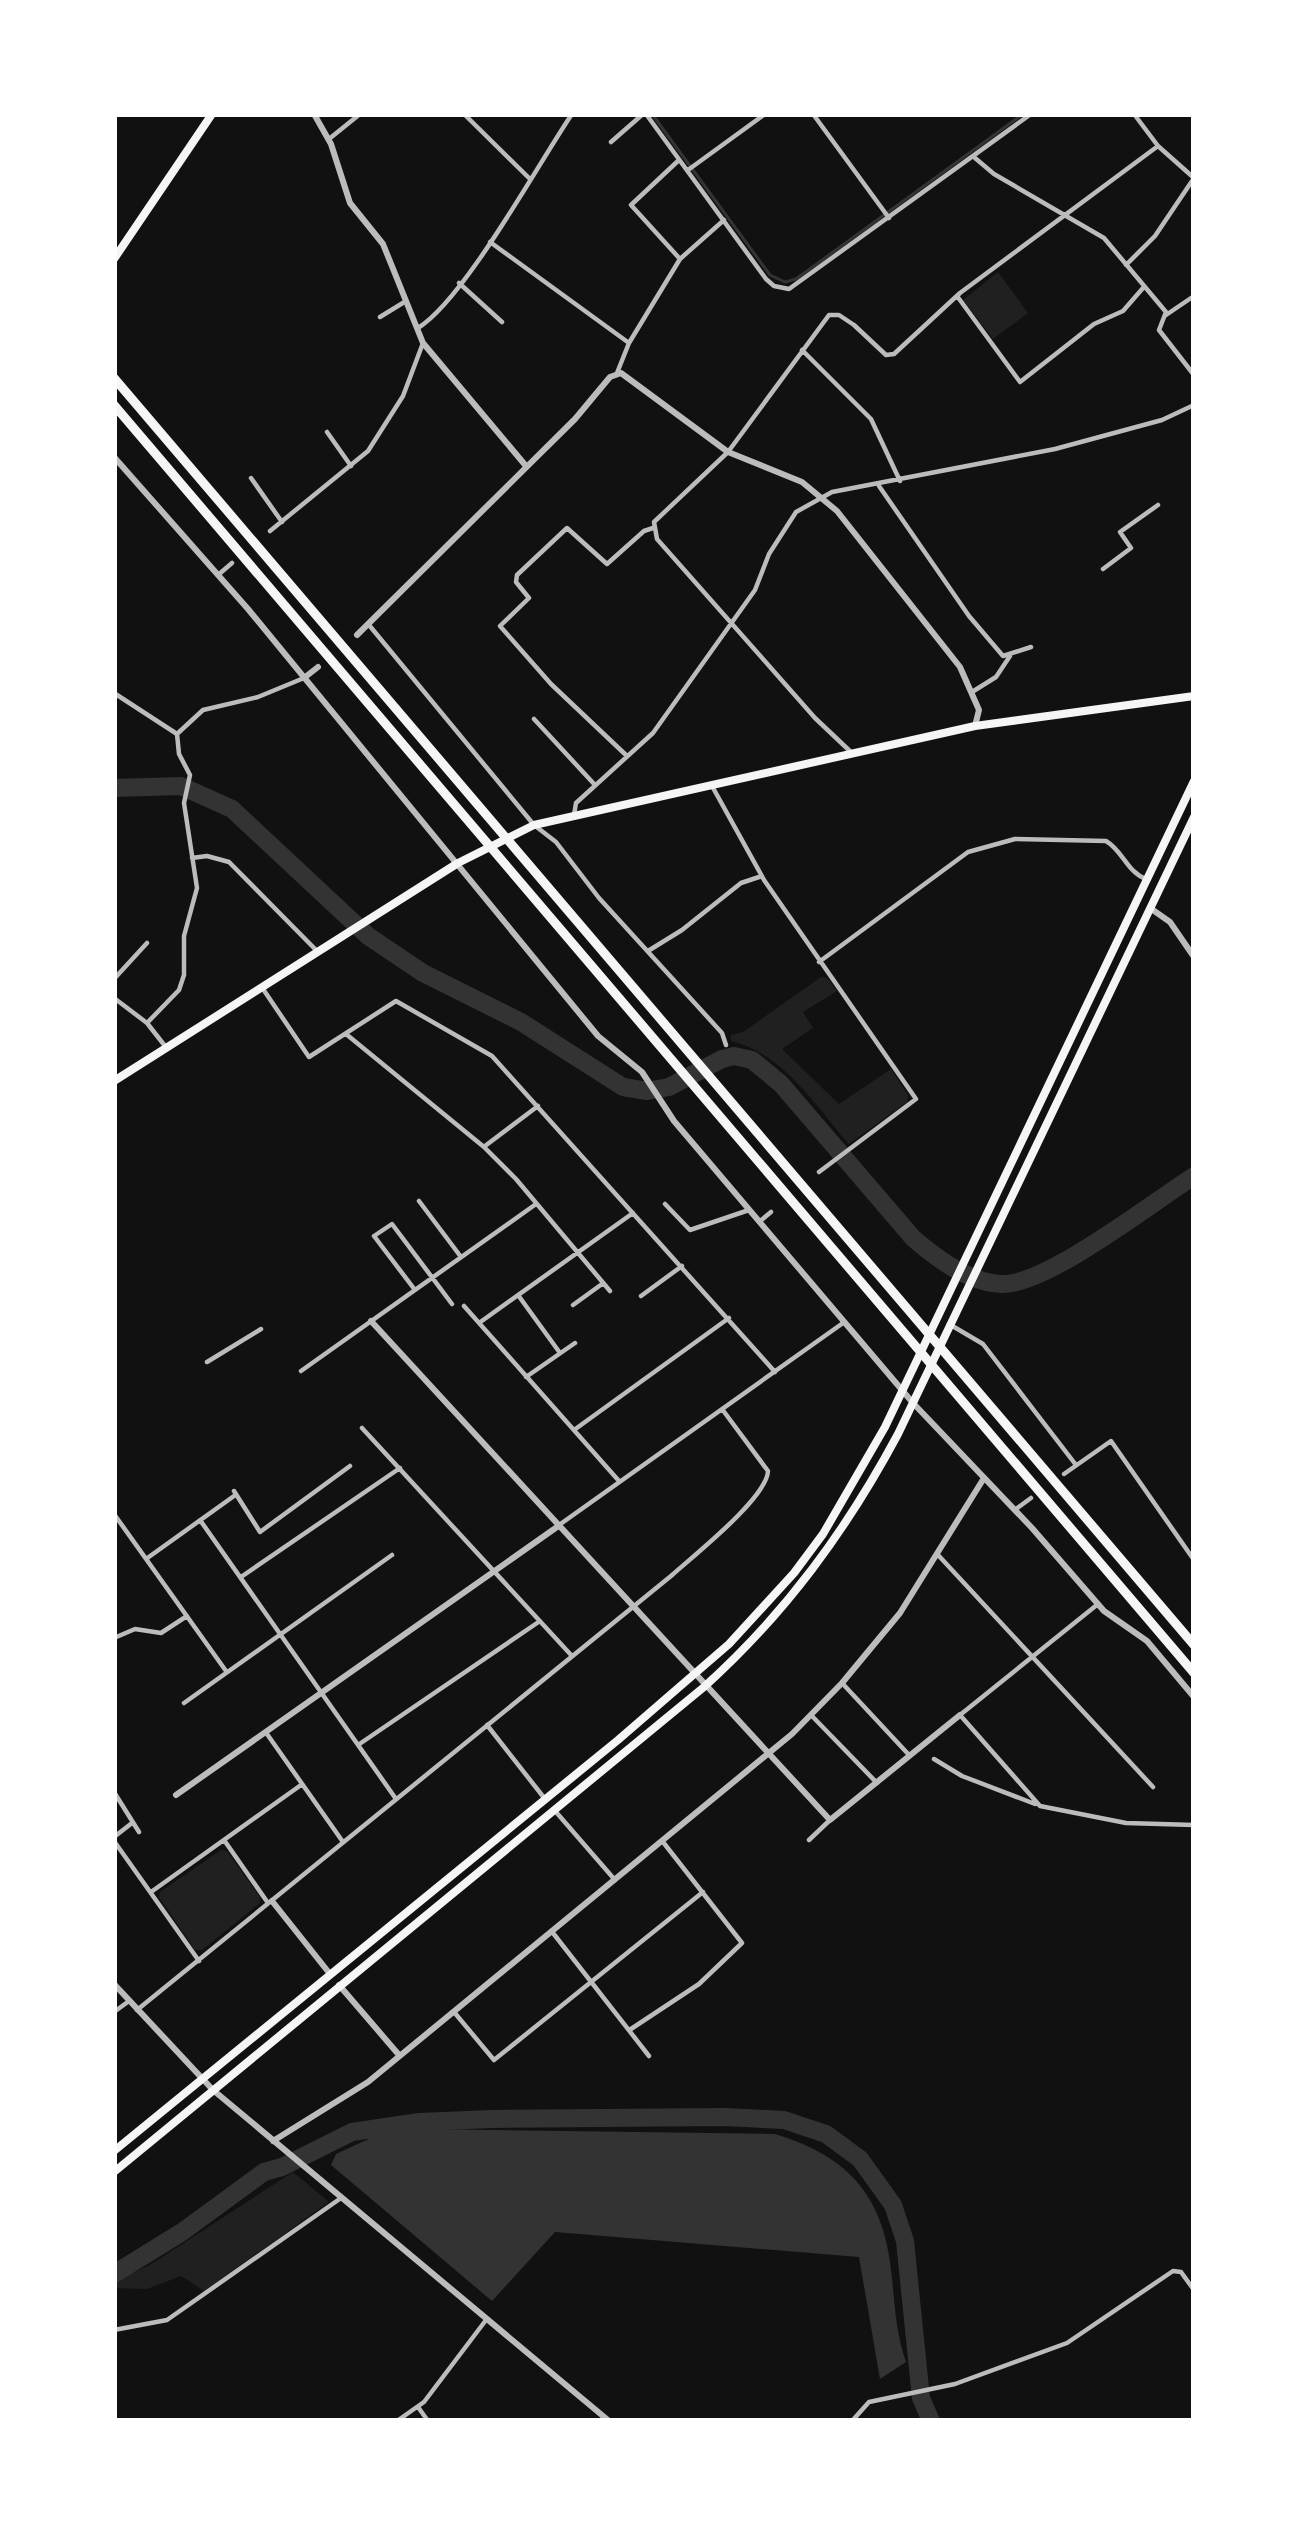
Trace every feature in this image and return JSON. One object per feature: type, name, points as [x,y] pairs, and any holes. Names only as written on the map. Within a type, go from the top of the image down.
[{"type":"highway","points":[[114,378],[1194,1646]]},
{"type":"highway","points":[[114,405],[1194,1673]]},
{"type":"main road","points":[[114,258],[212,114]]},
{"type":"main road","points":[[114,1081],[458,863],[533,825],[975,726],[1194,696]]},
{"type":"main road","points":[[114,2151],[694,1676],[773,1598],[855,1484],[903,1391],[1194,781]]},
{"type":"main road","points":[[114,2172],[704,1687],[763,1632],[805,1583],[867,1491],[913,1403],[1194,817]]},
{"type":"street","points":[[314,114],[329,140],[348,200],[383,244],[423,343],[526,466]]},
{"type":"street","points":[[329,140],[360,114]]},
{"type":"street","points":[[464,114],[529,178]]},
{"type":"street","points":[[418,328],[490,242],[572,114]]},
{"type":"street","points":[[611,142],[645,114],[766,279],[789,290],[1031,114]]},
{"type":"street","points":[[688,170],[765,114]]},
{"type":"street","points":[[813,114],[889,218]]},
{"type":"street","points":[[1126,265],[1155,236],[1194,179],[1158,146],[1135,114]]},
{"type":"street","points":[[627,756],[551,684],[500,626],[529,598],[516,582],[517,574],[567,528],[607,564],[653,528],[728,452],[825,318],[834,314],[854,325],[886,355],[894,354],[957,296],[1158,146]]},
{"type":"street","points":[[975,158],[1114,246],[1166,315]]},
{"type":"street","points":[[680,159],[631,205],[680,259]]},
{"type":"street","points":[[357,635],[617,373],[629,343],[680,259],[724,220]]},
{"type":"street","points":[[490,242],[629,343]]},
{"type":"street","points":[[459,283],[502,322]]},
{"type":"street","points":[[957,296],[1021,382],[1094,324],[1124,310],[1143,288]]},
{"type":"street","points":[[1194,296],[1166,315],[1159,330],[1194,375]]},
{"type":"street","points":[[380,317],[407,300]]},
{"type":"street","points":[[270,531],[351,466],[388,423],[404,396],[423,343]]},
{"type":"street","points":[[802,350],[871,419],[900,481]]},
{"type":"street","points":[[617,373],[626,374],[728,452],[802,482],[822,497],[947,649],[973,692],[979,710],[975,726]]},
{"type":"street","points":[[574,815],[576,803],[652,733],[755,590],[788,520],[822,497],[1055,448],[1162,420],[1194,405]]},
{"type":"street","points":[[327,432],[351,466]]},
{"type":"street","points":[[114,457],[218,575],[598,1036],[646,1077],[843,1323],[1098,1604],[1147,1641],[1194,1697]]},
{"type":"street","points":[[251,478],[282,522]]},
{"type":"street","points":[[879,486],[969,616],[1003,656],[1030,647]]},
{"type":"street","points":[[1103,568],[1131,548],[1120,532],[1158,505]]},
{"type":"street","points":[[653,528],[815,718],[854,754]]},
{"type":"street","points":[[218,575],[232,563]]},
{"type":"street","points":[[369,625],[533,825],[556,842],[599,898],[722,1034],[726,1045]]},
{"type":"street","points":[[973,692],[996,677],[1010,656]]},
{"type":"street","points":[[177,734],[203,710],[258,697],[318,668]]},
{"type":"street","points":[[114,693],[177,734]]},
{"type":"street","points":[[534,719],[595,785]]},
{"type":"street","points":[[147,1023],[179,990],[184,936],[197,888],[184,803],[190,780],[178,754],[177,734]]},
{"type":"street","points":[[712,786],[762,876],[916,1099],[819,1172]]},
{"type":"street","points":[[819,962],[959,857],[1002,841],[1106,841],[1134,874],[1146,879]]},
{"type":"street","points":[[192,858],[207,856],[229,862],[318,954]]},
{"type":"street","points":[[648,951],[741,883],[762,876]]},
{"type":"street","points":[[1150,908],[1170,922],[1194,957]]},
{"type":"street","points":[[114,979],[147,943]]},
{"type":"street","points":[[262,988],[309,1057],[396,1001],[492,1056],[775,1372]]},
{"type":"street","points":[[114,998],[147,1023],[165,1046]]},
{"type":"street","points":[[346,1034],[484,1147],[610,1291]]},
{"type":"street","points":[[484,1147],[538,1106]]},
{"type":"street","points":[[418,1201],[460,1257]]},
{"type":"street","points":[[301,1371],[536,1204]]},
{"type":"street","points":[[665,1204],[690,1229],[749,1210]]},
{"type":"street","points":[[759,1222],[771,1212]]},
{"type":"street","points":[[479,1323],[633,1213]]},
{"type":"street","points":[[415,1290],[374,1236],[392,1224],[452,1304]]},
{"type":"street","points":[[641,1296],[682,1266]]},
{"type":"street","points":[[573,1305],[603,1283]]},
{"type":"street","points":[[518,1295],[560,1354]]},
{"type":"street","points":[[464,1306],[620,1481]]},
{"type":"street","points":[[574,1430],[729,1318]]},
{"type":"street","points":[[371,1322],[830,1820]]},
{"type":"street","points":[[176,1796],[843,1323]]},
{"type":"street","points":[[949,1324],[983,1344],[1076,1465]]},
{"type":"street","points":[[207,1362],[261,1329]]},
{"type":"street","points":[[526,1377],[575,1343]]},
{"type":"street","points":[[137,2010],[631,1609],[696,1553],[768,1480],[768,1471],[722,1409]]},
{"type":"street","points":[[362,1428],[572,1656]]},
{"type":"street","points":[[1064,1474],[1112,1441],[1194,1560]]},
{"type":"street","points":[[146,1559],[235,1493],[260,1532],[350,1466]]},
{"type":"street","points":[[240,1578],[400,1468]]},
{"type":"street","points":[[273,2141],[360,2088],[812,1715],[900,1613],[984,1478]]},
{"type":"street","points":[[1015,1510],[1031,1498]]},
{"type":"street","points":[[114,1514],[227,1672]]},
{"type":"street","points":[[200,1520],[396,1799]]},
{"type":"street","points":[[184,1703],[392,1555]]},
{"type":"street","points":[[939,1556],[1153,1786]]},
{"type":"street","points":[[809,1840],[1098,1604]]},
{"type":"street","points":[[114,1638],[135,1629],[161,1633],[187,1616]]},
{"type":"street","points":[[358,1745],[540,1621]]},
{"type":"street","points":[[842,1684],[910,1756]]},
{"type":"street","points":[[812,1715],[877,1784]]},
{"type":"street","points":[[960,1715],[1040,1806]]},
{"type":"street","points":[[487,1725],[545,1799]]},
{"type":"street","points":[[266,1731],[343,1842]]},
{"type":"street","points":[[934,1759],[962,1776],[1040,1806],[1115,1821],[1194,1825]]},
{"type":"street","points":[[151,1892],[302,1785]]},
{"type":"street","points":[[114,1792],[139,1832]]},
{"type":"street","points":[[554,1809],[615,1880]]},
{"type":"street","points":[[132,1823],[114,1839],[199,1960]]},
{"type":"street","points":[[224,1840],[331,1974]]},
{"type":"street","points":[[631,2029],[699,1984],[740,1947],[740,1937],[662,1842]]},
{"type":"street","points":[[454,2012],[494,2060],[703,1892]]},
{"type":"street","points":[[552,1932],[649,2056]]},
{"type":"street","points":[[114,1984],[213,2090],[609,2421]]},
{"type":"street","points":[[339,1985],[400,2056]]},
{"type":"street","points":[[114,2012],[129,2001]]},
{"type":"street","points":[[114,2330],[166,2320],[341,2198]]},
{"type":"street","points":[[852,2421],[869,2402],[927,2392],[1067,2343],[1173,2271],[1181,2272],[1194,2290]]},
{"type":"street","points":[[397,2421],[418,2407],[486,2320]]},
{"type":"street","points":[[418,2407],[428,2421]]},
{"type":"street","points":[[590,2421],[599,2412]]},
{"type":"shaded area","points":[[998,272],[1028,313],[993,339],[963,300]]},
{"type":"shaded area","points":[[821,977],[837,991],[803,1012],[813,1028],[782,1049],[839,1104],[891,1069],[908,1095],[907,1102],[849,1144],[782,1069],[731,1041],[731,1035],[743,1032]]},
{"type":"shaded area","points":[[221,1850],[227,1851],[260,1903],[202,1950],[195,1950],[160,1892]]},
{"type":"shaded area","points":[[421,2129],[775,2134],[802,2144],[844,2169],[872,2203],[888,2250],[906,2362],[880,2379],[859,2257],[555,2232],[492,2301],[331,2165],[336,2154],[375,2136]]},
{"type":"shaded area","points":[[293,2172],[329,2202],[204,2291],[181,2276],[147,2289],[114,2288],[114,2281],[150,2265]]},
{"type":"waterway","points":[[652,114],[770,275],[785,282],[796,279],[1023,114]]},
{"type":"waterway","points":[[114,788],[181,786],[232,809],[368,936],[423,973],[521,1022],[623,1087],[647,1091],[669,1087],[722,1059],[752,1060],[781,1084],[913,1238],[966,1275],[1002,1284],[1045,1271],[1194,1176]]},
{"type":"waterway","points":[[114,2274],[264,2172],[352,2132],[419,2122],[492,2119],[784,2120],[826,2134],[860,2159],[893,2205],[905,2241],[921,2398],[931,2421]]}]
